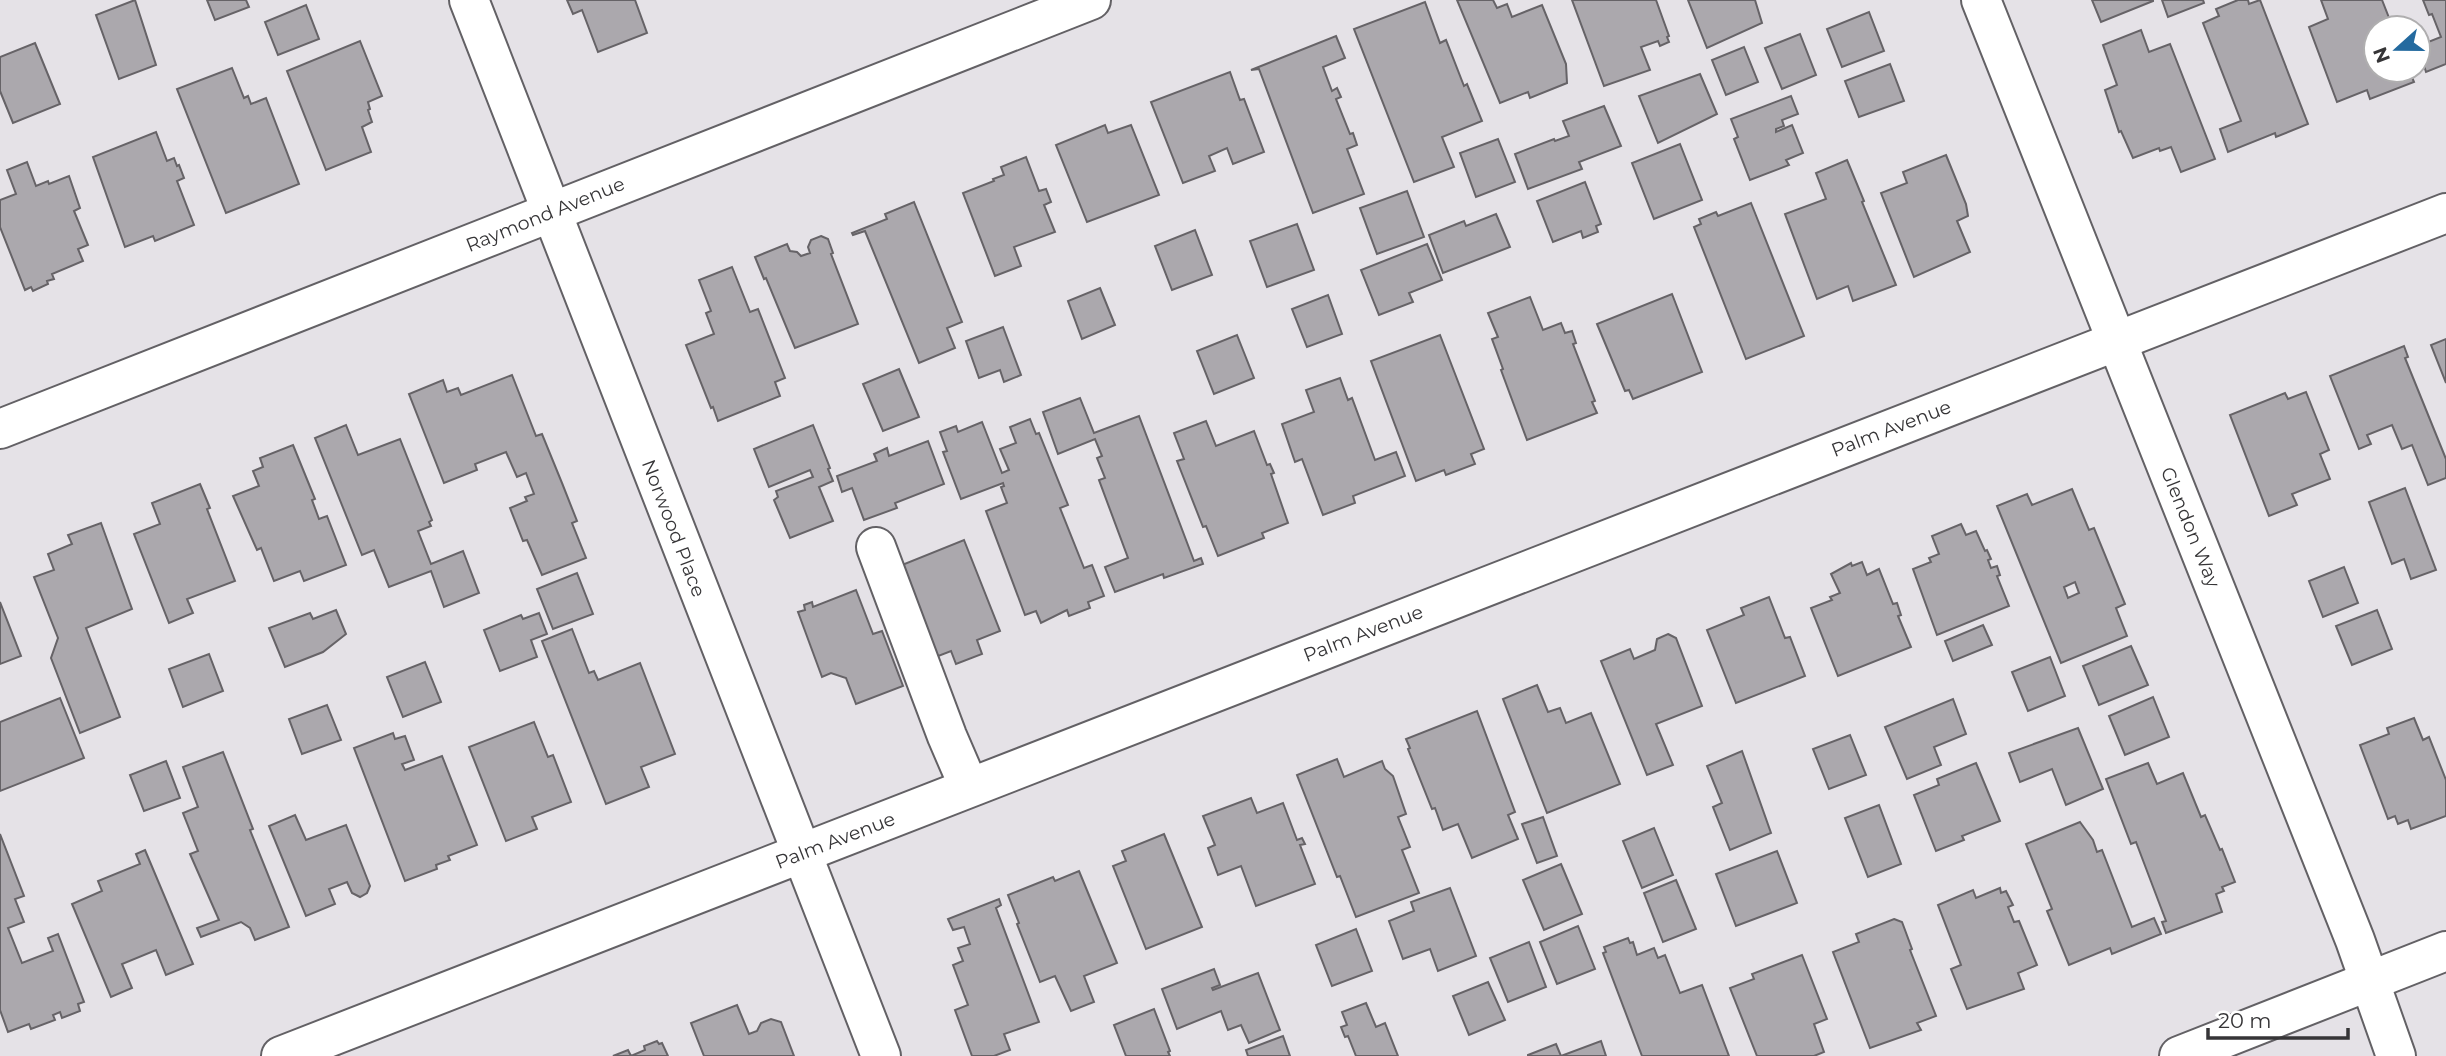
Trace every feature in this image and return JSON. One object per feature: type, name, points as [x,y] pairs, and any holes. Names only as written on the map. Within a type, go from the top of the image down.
[{"type":"street","name":"Norwood Place","points":[[469,0],[881,1056]]},
{"type":"street","name":"Raymond Avenue","points":[[0,429],[1091,0]]},
{"type":"street","name":"Glendon Way","points":[[1981,0],[2355,940],[2396,1056]]},
{"type":"street","name":"Palm Avenue","points":[[281,1056],[2446,213]]},
{"type":"street","points":[[876,547],[969,787]]},
{"type":"street","points":[[2179,1056],[2446,951]]},
{"type":"building","points":[[135,0],[156,65],[119,79],[96,15]]},
{"type":"building","points":[[207,0],[246,0],[249,7],[215,20]]},
{"type":"building","points":[[567,0],[635,0],[647,33],[598,52],[582,10],[573,14]]},
{"type":"building","points":[[1457,0],[1493,0],[1497,8],[1507,4],[1512,17],[1542,5],[1566,64],[1567,83],[1530,98],[1528,92],[1500,103]]},
{"type":"building","points":[[1572,0],[1656,0],[1669,42],[1660,46],[1658,41],[1641,47],[1650,70],[1604,86]]},
{"type":"building","points":[[1688,0],[1755,0],[1762,23],[1707,48]]},
{"type":"building","points":[[2092,0],[2153,0],[2153,1],[2101,22]]},
{"type":"building","points":[[2162,0],[2203,0],[2204,3],[2168,17]]},
{"type":"building","points":[[2238,0],[2248,0],[2249,4],[2260,0],[2308,124],[2276,137],[2275,133],[2228,152],[2220,129],[2241,121],[2203,23],[2219,16],[2216,9]]},
{"type":"building","points":[[2321,0],[2382,0],[2388,14],[2362,14],[2362,84],[2409,84],[2370,99],[2367,90],[2337,102],[2309,27],[2328,19]]},
{"type":"building","points":[[2423,0],[2446,0],[2446,64],[2432,70],[2432,41],[2441,37],[2432,14],[2429,14]]},
{"type":"building","points":[[1425,2],[1440,43],[1446,40],[1464,86],[1467,84],[1482,121],[1442,137],[1454,167],[1414,182],[1354,29]]},
{"type":"building","points":[[306,5],[319,39],[278,55],[265,22]]},
{"type":"building","points":[[1869,12],[1884,51],[1842,67],[1827,29]]},
{"type":"building","points":[[2141,30],[2149,52],[2170,44],[2215,159],[2181,172],[2171,147],[2160,151],[2159,148],[2133,158],[2121,131],[2119,132],[2105,90],[2117,85],[2103,45]]},
{"type":"building","points":[[1800,34],[1816,75],[1782,89],[1765,48]]},
{"type":"building","points":[[1336,36],[1345,58],[1323,67],[1332,91],[1337,88],[1341,97],[1336,99],[1357,145],[1347,149],[1364,194],[1313,213],[1259,69],[1251,70]]},
{"type":"building","points":[[360,41],[382,96],[368,102],[372,122],[362,127],[371,152],[326,170],[287,71]]},
{"type":"building","points":[[35,43],[60,104],[13,123],[0,91],[0,57]]},
{"type":"building","points":[[1744,47],[1758,82],[1726,95],[1712,60]]},
{"type":"building","points":[[1890,64],[1904,101],[1859,117],[1845,81]]},
{"type":"building","points":[[232,68],[244,98],[248,96],[251,104],[266,98],[299,184],[226,213],[177,89]]},
{"type":"building","points":[[1230,72],[1240,100],[1244,99],[1264,152],[1233,164],[1227,148],[1209,156],[1215,171],[1183,183],[1151,102]]},
{"type":"building","points":[[1700,74],[1717,114],[1658,143],[1639,96]]},
{"type":"building","points":[[1791,96],[1798,114],[1782,120],[1784,126],[1776,129],[1776,132],[1792,125],[1803,153],[1786,160],[1789,165],[1750,180],[1734,139],[1738,137],[1731,119]]},
{"type":"building","points":[[1604,106],[1621,146],[1579,162],[1582,169],[1528,189],[1515,154],[1569,136],[1563,121]]},
{"type":"building","points":[[1105,125],[1108,133],[1131,125],[1159,195],[1087,222],[1056,145]]},
{"type":"building","points":[[156,132],[167,161],[174,158],[177,166],[179,165],[184,178],[177,181],[194,225],[155,241],[153,236],[125,247],[93,157]]},
{"type":"building","points":[[1498,139],[1515,182],[1476,197],[1460,153]]},
{"type":"building","points":[[1680,144],[1702,200],[1654,219],[1632,163]]},
{"type":"building","points":[[1946,155],[1966,204],[1968,216],[1957,221],[1970,252],[1914,277],[1881,193],[1907,183],[1903,172]]},
{"type":"building","points":[[1026,157],[1039,191],[1046,189],[1051,202],[1044,205],[1055,232],[1014,247],[1021,266],[995,276],[963,193],[994,181],[993,179],[1004,175],[1001,167]]},
{"type":"building","points":[[1847,160],[1896,285],[1853,301],[1848,286],[1817,299],[1785,214],[1826,199],[1816,173]]},
{"type":"building","points":[[27,162],[36,186],[69,176],[80,208],[74,211],[88,245],[78,249],[83,261],[52,274],[54,279],[33,291],[31,287],[25,290],[0,227],[0,200],[16,194],[7,170]]},
{"type":"building","points":[[1585,182],[1601,224],[1596,226],[1598,232],[1583,238],[1581,231],[1553,242],[1537,201]]},
{"type":"building","points":[[1407,191],[1424,237],[1377,254],[1360,208]]},
{"type":"building","points":[[914,202],[962,322],[947,328],[955,348],[919,363],[865,231],[853,235],[852,233],[887,219],[885,214]]},
{"type":"building","points":[[1751,203],[1804,336],[1746,359],[1694,227],[1701,224],[1699,219],[1716,212],[1718,216]]},
{"type":"building","points":[[1496,214],[1510,247],[1443,273],[1429,235],[1464,221],[1466,226]]},
{"type":"building","points":[[1297,224],[1314,270],[1267,287],[1250,241]]},
{"type":"building","points":[[1195,230],[1212,275],[1172,290],[1155,246]]},
{"type":"building","points":[[821,236],[828,239],[833,253],[831,254],[858,324],[795,348],[755,257],[787,244],[790,251],[801,256],[810,253],[808,247],[811,240]]},
{"type":"building","points":[[1427,244],[1442,280],[1409,293],[1413,302],[1379,315],[1361,270]]},
{"type":"building","points":[[732,267],[750,312],[758,309],[785,378],[775,382],[780,396],[718,421],[686,345],[714,334],[706,313],[711,311],[699,280]]},
{"type":"building","points":[[1100,288],[1115,325],[1082,339],[1068,301]]},
{"type":"building","points":[[1672,294],[1702,372],[1633,399],[1629,390],[1625,391],[1597,324]]},
{"type":"building","points":[[1328,295],[1342,334],[1307,347],[1292,309]]},
{"type":"building","points":[[1530,297],[1543,330],[1561,323],[1565,333],[1572,331],[1576,343],[1573,344],[1597,413],[1527,440],[1501,370],[1503,369],[1492,339],[1498,337],[1488,313]]},
{"type":"building","points":[[1003,327],[1021,375],[1004,382],[1000,370],[979,378],[966,341]]},
{"type":"building","points":[[1237,335],[1254,378],[1214,394],[1197,351]]},
{"type":"building","points":[[1440,335],[1484,449],[1471,454],[1475,464],[1446,475],[1444,470],[1416,481],[1371,361]]},
{"type":"building","points":[[2446,339],[2446,383],[2431,345]]},
{"type":"building","points":[[2404,346],[2408,357],[2405,358],[2446,459],[2446,478],[2428,485],[2412,445],[2402,449],[2392,425],[2367,435],[2371,444],[2359,449],[2330,376]]},
{"type":"building","points":[[899,369],[919,417],[883,431],[863,384]]},
{"type":"building","points":[[512,375],[536,436],[542,434],[562,483],[577,521],[572,523],[586,558],[542,575],[527,540],[523,541],[510,508],[527,501],[525,497],[534,494],[526,473],[517,477],[506,452],[475,464],[477,470],[444,483],[409,394],[443,380],[447,392],[458,388],[461,395]]},
{"type":"building","points":[[1340,378],[1348,400],[1352,398],[1375,460],[1396,452],[1405,476],[1353,496],[1355,503],[1323,515],[1302,459],[1295,462],[1282,424],[1314,412],[1306,390]]},
{"type":"building","points":[[2306,392],[2329,450],[2320,454],[2330,479],[2292,494],[2297,505],[2269,516],[2230,415],[2285,393],[2288,399]]},
{"type":"building","points":[[1080,398],[1094,433],[1139,416],[1194,561],[1201,558],[1203,564],[1164,578],[1163,574],[1115,592],[1105,567],[1128,558],[1099,480],[1105,478],[1097,458],[1102,456],[1095,439],[1058,454],[1043,412]]},
{"type":"building","points":[[1030,419],[1036,434],[1039,433],[1068,505],[1060,508],[1084,568],[1092,565],[1104,596],[1088,602],[1090,608],[1069,616],[1067,610],[1041,623],[1036,611],[1025,615],[986,511],[1007,503],[1001,487],[1004,486],[1003,483],[961,499],[943,452],[947,451],[940,432],[956,426],[958,432],[982,422],[1002,473],[1009,470],[1000,449],[1016,443],[1010,427]]},
{"type":"building","points":[[1206,421],[1216,446],[1254,431],[1267,465],[1270,464],[1274,473],[1271,474],[1288,523],[1262,533],[1264,538],[1218,556],[1206,526],[1203,527],[1177,461],[1184,459],[1174,433]]},
{"type":"building","points":[[346,425],[358,455],[400,439],[432,520],[429,522],[431,526],[418,531],[431,564],[463,551],[479,593],[444,607],[431,571],[389,587],[374,550],[362,555],[315,438]]},
{"type":"building","points":[[813,425],[833,481],[819,487],[833,521],[790,538],[774,500],[778,497],[776,491],[813,477],[810,470],[769,487],[754,449]]},
{"type":"building","points":[[928,441],[944,484],[895,503],[897,508],[864,520],[852,488],[842,492],[837,476],[877,461],[874,454],[887,448],[889,456]]},
{"type":"building","points":[[293,445],[315,499],[312,500],[319,519],[327,516],[346,565],[304,581],[300,571],[274,581],[261,548],[257,550],[233,496],[259,486],[253,471],[263,467],[260,458]]},
{"type":"building","points":[[200,484],[235,581],[187,599],[193,613],[169,623],[134,534],[160,524],[152,503]]},
{"type":"building","points":[[2405,488],[2436,570],[2411,579],[2404,559],[2392,564],[2369,502]]},
{"type":"building","points":[[2072,489],[2089,530],[2094,528],[2125,604],[2116,608],[2127,636],[2061,663],[1997,506],[2027,494],[2032,505]],"holes":[[[2075,582],[2079,593],[2068,598],[2064,587]]]},
{"type":"building","points":[[101,523],[132,609],[86,628],[120,717],[80,733],[51,658],[58,638],[34,577],[54,570],[48,554],[72,544],[68,535]]},
{"type":"building","points":[[1961,524],[1966,535],[1976,531],[1991,559],[1988,560],[1991,568],[1997,566],[2000,575],[1997,576],[2009,606],[1937,635],[1913,569],[1931,562],[1929,558],[1939,554],[1932,536]]},
{"type":"building","points":[[964,540],[1000,631],[977,640],[982,654],[956,664],[951,651],[928,660],[892,569]]},
{"type":"building","points":[[1862,562],[1867,575],[1879,569],[1893,604],[1897,603],[1901,615],[1898,616],[1911,647],[1838,676],[1811,608],[1832,600],[1830,597],[1840,593],[1831,574],[1851,563],[1852,566]]},
{"type":"building","points":[[2344,567],[2358,603],[2323,617],[2309,581]]},
{"type":"building","points":[[577,573],[593,614],[553,629],[537,589]]},
{"type":"building","points":[[856,590],[873,634],[882,631],[903,686],[856,704],[846,678],[831,673],[822,677],[798,612],[805,610],[804,605],[812,602],[813,607]]},
{"type":"building","points":[[1769,597],[1785,638],[1790,637],[1805,676],[1736,703],[1707,630],[1744,615],[1741,608]]},
{"type":"building","points":[[0,602],[21,656],[0,664]]},
{"type":"building","points":[[336,610],[346,634],[323,652],[285,667],[269,628],[310,613],[313,619]]},
{"type":"building","points":[[2377,610],[2392,649],[2352,665],[2336,626]]},
{"type":"building","points":[[539,613],[547,634],[531,640],[537,657],[500,671],[484,630],[521,615],[523,619]]},
{"type":"building","points":[[1983,625],[1992,645],[1953,661],[1945,641]]},
{"type":"building","points":[[572,629],[589,673],[594,671],[598,680],[640,663],[675,754],[641,767],[649,787],[606,804],[542,641]]},
{"type":"building","points":[[1668,634],[1676,638],[1702,706],[1656,724],[1673,765],[1647,775],[1601,661],[1630,649],[1634,659],[1655,650],[1657,639]]},
{"type":"building","points":[[2131,646],[2148,685],[2099,705],[2083,666]]},
{"type":"building","points":[[209,654],[223,691],[183,707],[169,669]]},
{"type":"building","points":[[2050,657],[2065,696],[2028,711],[2012,672]]},
{"type":"building","points":[[425,662],[441,702],[403,717],[387,677]]},
{"type":"building","points":[[1537,685],[1548,712],[1560,708],[1566,723],[1591,713],[1620,784],[1547,813],[1503,699]]},
{"type":"building","points":[[2153,697],[2169,737],[2125,755],[2109,716]]},
{"type":"building","points":[[60,698],[84,758],[0,791],[0,722]]},
{"type":"building","points":[[1953,699],[1966,734],[1934,747],[1941,765],[1907,779],[1885,727]]},
{"type":"building","points":[[327,705],[341,740],[302,754],[289,719]]},
{"type":"building","points":[[1477,711],[1515,812],[1508,815],[1518,839],[1472,858],[1458,824],[1443,830],[1435,808],[1432,809],[1406,739]]},
{"type":"building","points":[[2414,718],[2423,740],[2429,737],[2446,780],[2446,816],[2411,829],[2408,820],[2398,824],[2395,816],[2388,819],[2360,745],[2389,734],[2387,728]]},
{"type":"building","points":[[534,722],[548,757],[553,755],[571,802],[532,817],[537,829],[506,841],[469,747]]},
{"type":"building","points":[[2078,728],[2103,789],[2066,805],[2052,769],[2020,782],[2009,753]]},
{"type":"building","points":[[393,733],[395,739],[405,736],[414,760],[402,764],[405,770],[442,756],[477,845],[448,856],[450,860],[436,865],[437,869],[405,881],[354,748]]},
{"type":"building","points":[[1850,735],[1866,775],[1829,789],[1813,749]]},
{"type":"building","points":[[1742,751],[1771,833],[1730,850],[1713,807],[1722,803],[1707,766]]},
{"type":"building","points":[[223,752],[253,829],[250,830],[289,927],[255,940],[250,928],[241,922],[201,937],[197,928],[219,920],[190,854],[198,851],[183,813],[198,807],[183,767]]},
{"type":"building","points":[[1337,759],[1344,777],[1382,761],[1385,769],[1393,776],[1406,814],[1398,817],[1410,847],[1402,850],[1419,893],[1356,917],[1340,876],[1337,877],[1297,775]]},
{"type":"building","points":[[166,761],[180,798],[144,811],[130,775]]},
{"type":"building","points":[[1976,763],[2000,821],[1962,836],[1964,840],[1936,851],[1914,795],[1939,785],[1937,779]]},
{"type":"building","points":[[2148,763],[2157,784],[2183,773],[2201,817],[2205,815],[2235,882],[2222,887],[2224,891],[2216,894],[2222,912],[2166,933],[2162,922],[2166,921],[2136,842],[2131,844],[2106,779]]},
{"type":"building","points":[[1251,798],[1257,813],[1283,803],[1297,840],[1302,838],[1305,844],[1300,845],[1315,884],[1256,906],[1241,866],[1218,875],[1208,848],[1215,845],[1203,816]]},
{"type":"building","points":[[1879,805],[1901,864],[1868,877],[1845,818]]},
{"type":"building","points":[[295,815],[306,840],[346,825],[370,886],[367,893],[360,897],[352,893],[347,882],[329,889],[335,904],[306,916],[269,826]]},
{"type":"building","points":[[1543,817],[1557,856],[1537,863],[1522,824]]},
{"type":"building","points":[[2080,822],[2093,840],[2097,852],[2102,850],[2132,927],[2154,918],[2161,934],[2112,954],[2110,948],[2069,965],[2047,911],[2052,909],[2026,844]]},
{"type":"building","points":[[1654,828],[1673,875],[1642,888],[1623,841]]},
{"type":"building","points":[[0,834],[24,896],[15,899],[24,922],[8,928],[22,963],[53,951],[48,938],[58,934],[84,1002],[78,1004],[80,1011],[62,1018],[60,1012],[53,1015],[55,1020],[31,1029],[29,1024],[8,1032],[0,1010]]},
{"type":"building","points":[[1164,834],[1202,927],[1146,949],[1113,866],[1126,861],[1122,851]]},
{"type":"building","points":[[145,850],[193,964],[166,975],[156,950],[122,964],[132,988],[111,997],[72,904],[102,891],[98,881],[140,864],[136,854]]},
{"type":"building","points":[[1777,851],[1797,903],[1736,926],[1716,874]]},
{"type":"building","points":[[1561,864],[1582,914],[1544,930],[1523,880]]},
{"type":"building","points":[[1079,871],[1117,963],[1084,976],[1094,1002],[1071,1011],[1055,976],[1040,982],[1008,895],[1053,877],[1055,881]]},
{"type":"building","points":[[1676,880],[1696,929],[1663,942],[1644,893]]},
{"type":"building","points":[[1450,888],[1476,956],[1438,971],[1430,949],[1403,959],[1389,921],[1414,911],[1411,902]]},
{"type":"building","points":[[2000,888],[2001,893],[2006,891],[2013,905],[2008,907],[2014,922],[2019,921],[2037,965],[2018,973],[2024,989],[1967,1009],[1951,969],[1961,965],[1938,905],[1973,890],[1976,898]]},
{"type":"building","points":[[999,899],[1001,905],[996,908],[1039,1022],[1004,1034],[1010,1050],[994,1056],[972,1056],[955,1010],[968,1005],[953,965],[963,961],[958,948],[970,944],[964,927],[953,930],[948,919]]},
{"type":"building","points":[[1894,919],[1902,922],[1936,1016],[1917,1023],[1921,1030],[1870,1048],[1833,952],[1859,942],[1856,934]]},
{"type":"building","points":[[1578,926],[1595,969],[1557,984],[1540,942]]},
{"type":"building","points":[[1356,929],[1372,971],[1332,986],[1316,945]]},
{"type":"building","points":[[1628,938],[1630,943],[1633,942],[1637,955],[1654,948],[1658,958],[1665,955],[1680,993],[1702,985],[1729,1056],[1642,1056],[1603,953],[1606,952],[1604,947]]},
{"type":"building","points":[[1529,942],[1546,987],[1508,1002],[1490,958]]},
{"type":"building","points":[[1802,955],[1827,1019],[1814,1024],[1824,1052],[1814,1056],[1757,1056],[1730,988],[1754,979],[1752,974]]},
{"type":"building","points":[[1214,969],[1220,985],[1212,988],[1213,990],[1258,973],[1280,1030],[1249,1043],[1241,1025],[1228,1030],[1221,1011],[1177,1029],[1162,989]]},
{"type":"building","points":[[1488,982],[1505,1020],[1469,1035],[1453,996]]},
{"type":"building","points":[[1366,1003],[1376,1027],[1385,1023],[1398,1056],[1356,1056],[1341,1027],[1347,1025],[1342,1012]]},
{"type":"building","points":[[737,1005],[749,1034],[757,1031],[761,1023],[771,1019],[781,1022],[794,1056],[704,1056],[691,1023]]},
{"type":"building","points":[[1154,1009],[1170,1056],[1126,1056],[1114,1025]]},
{"type":"building","points":[[1283,1036],[1290,1056],[1248,1056],[1246,1050]]},
{"type":"building","points":[[657,1041],[662,1043],[668,1056],[631,1056],[645,1050],[644,1046]]},
{"type":"building","points":[[1601,1041],[1606,1056],[1561,1056]]},
{"type":"building","points":[[1556,1044],[1561,1056],[1528,1056],[1528,1055]]},
{"type":"building","points":[[628,1050],[631,1056],[613,1056]]}]
